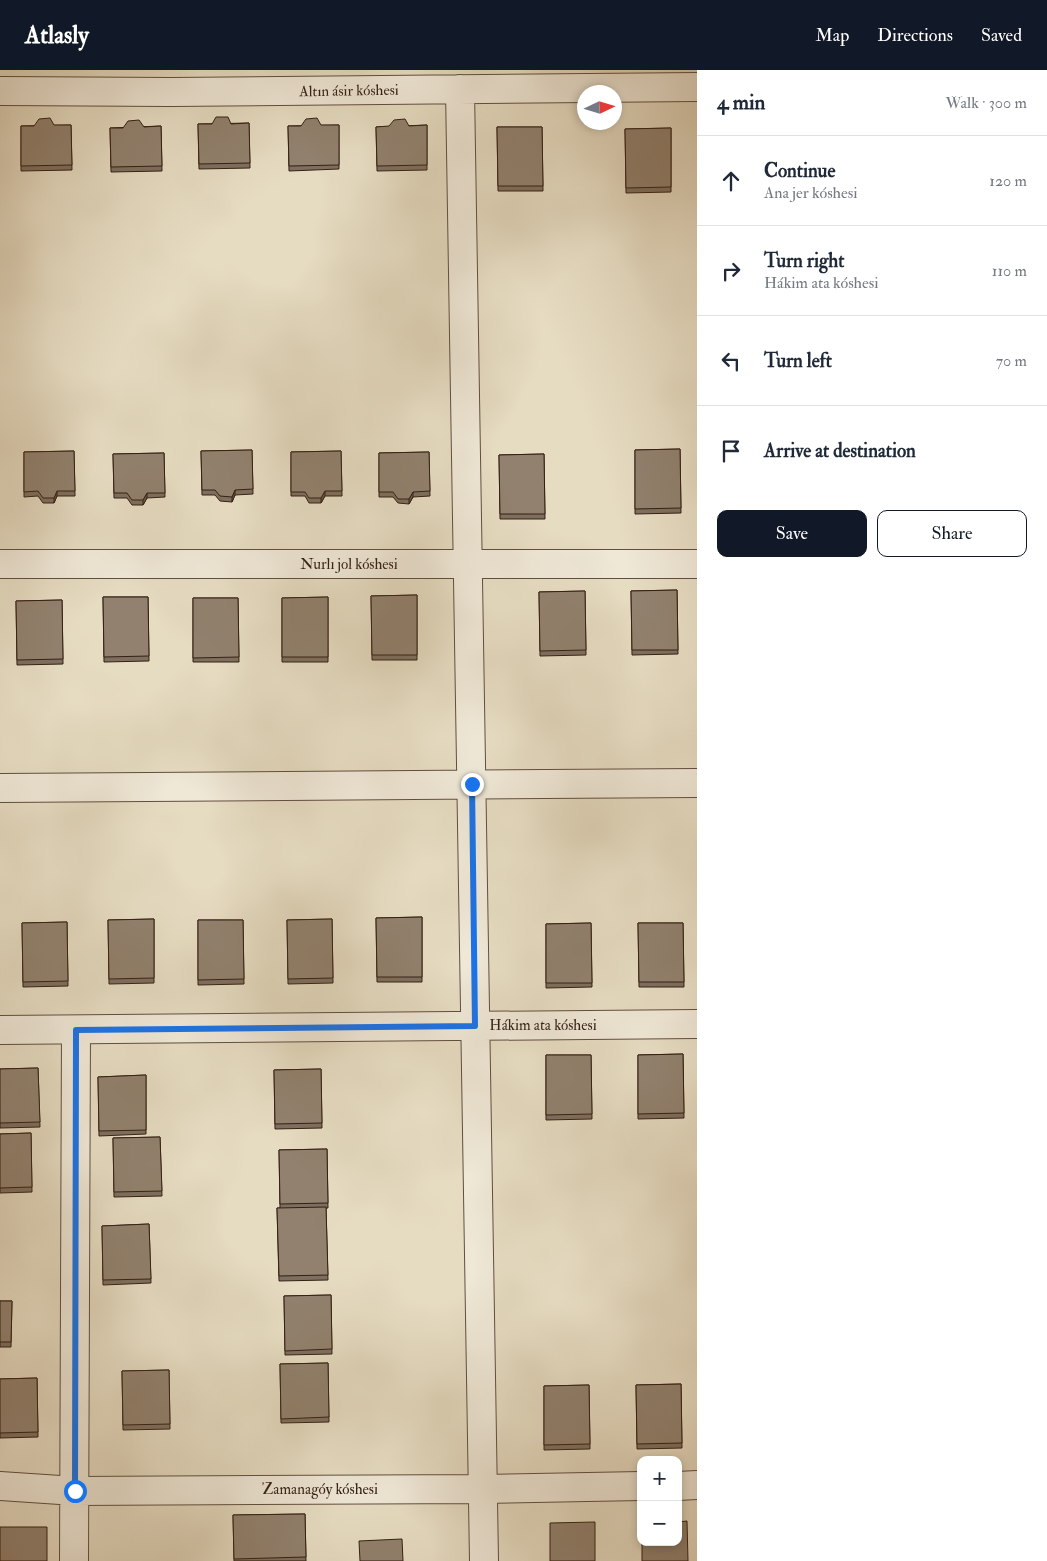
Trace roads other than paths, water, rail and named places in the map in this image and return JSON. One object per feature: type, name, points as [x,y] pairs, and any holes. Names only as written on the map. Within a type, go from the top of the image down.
[{"type":"street","name":"Altın ásir kóshesi","points":[[0,91],[172,81],[460,89],[697,87]]},
{"type":"street","points":[[460,89],[484,1561]]},
{"type":"street","name":"Nurlı jol kóshesi","points":[[0,564],[697,564]]},
{"type":"street","points":[[0,788],[697,783]]},
{"type":"street","name":"Hákim ata kóshesi","points":[[0,1030],[697,1024]]},
{"type":"street","points":[[74,1561],[76,1030]]},
{"type":"street","points":[[682,1486],[697,1485]]},
{"type":"street","name":"Zamanagóy kóshesi","points":[[0,1486],[75,1491],[637,1486]]}]
